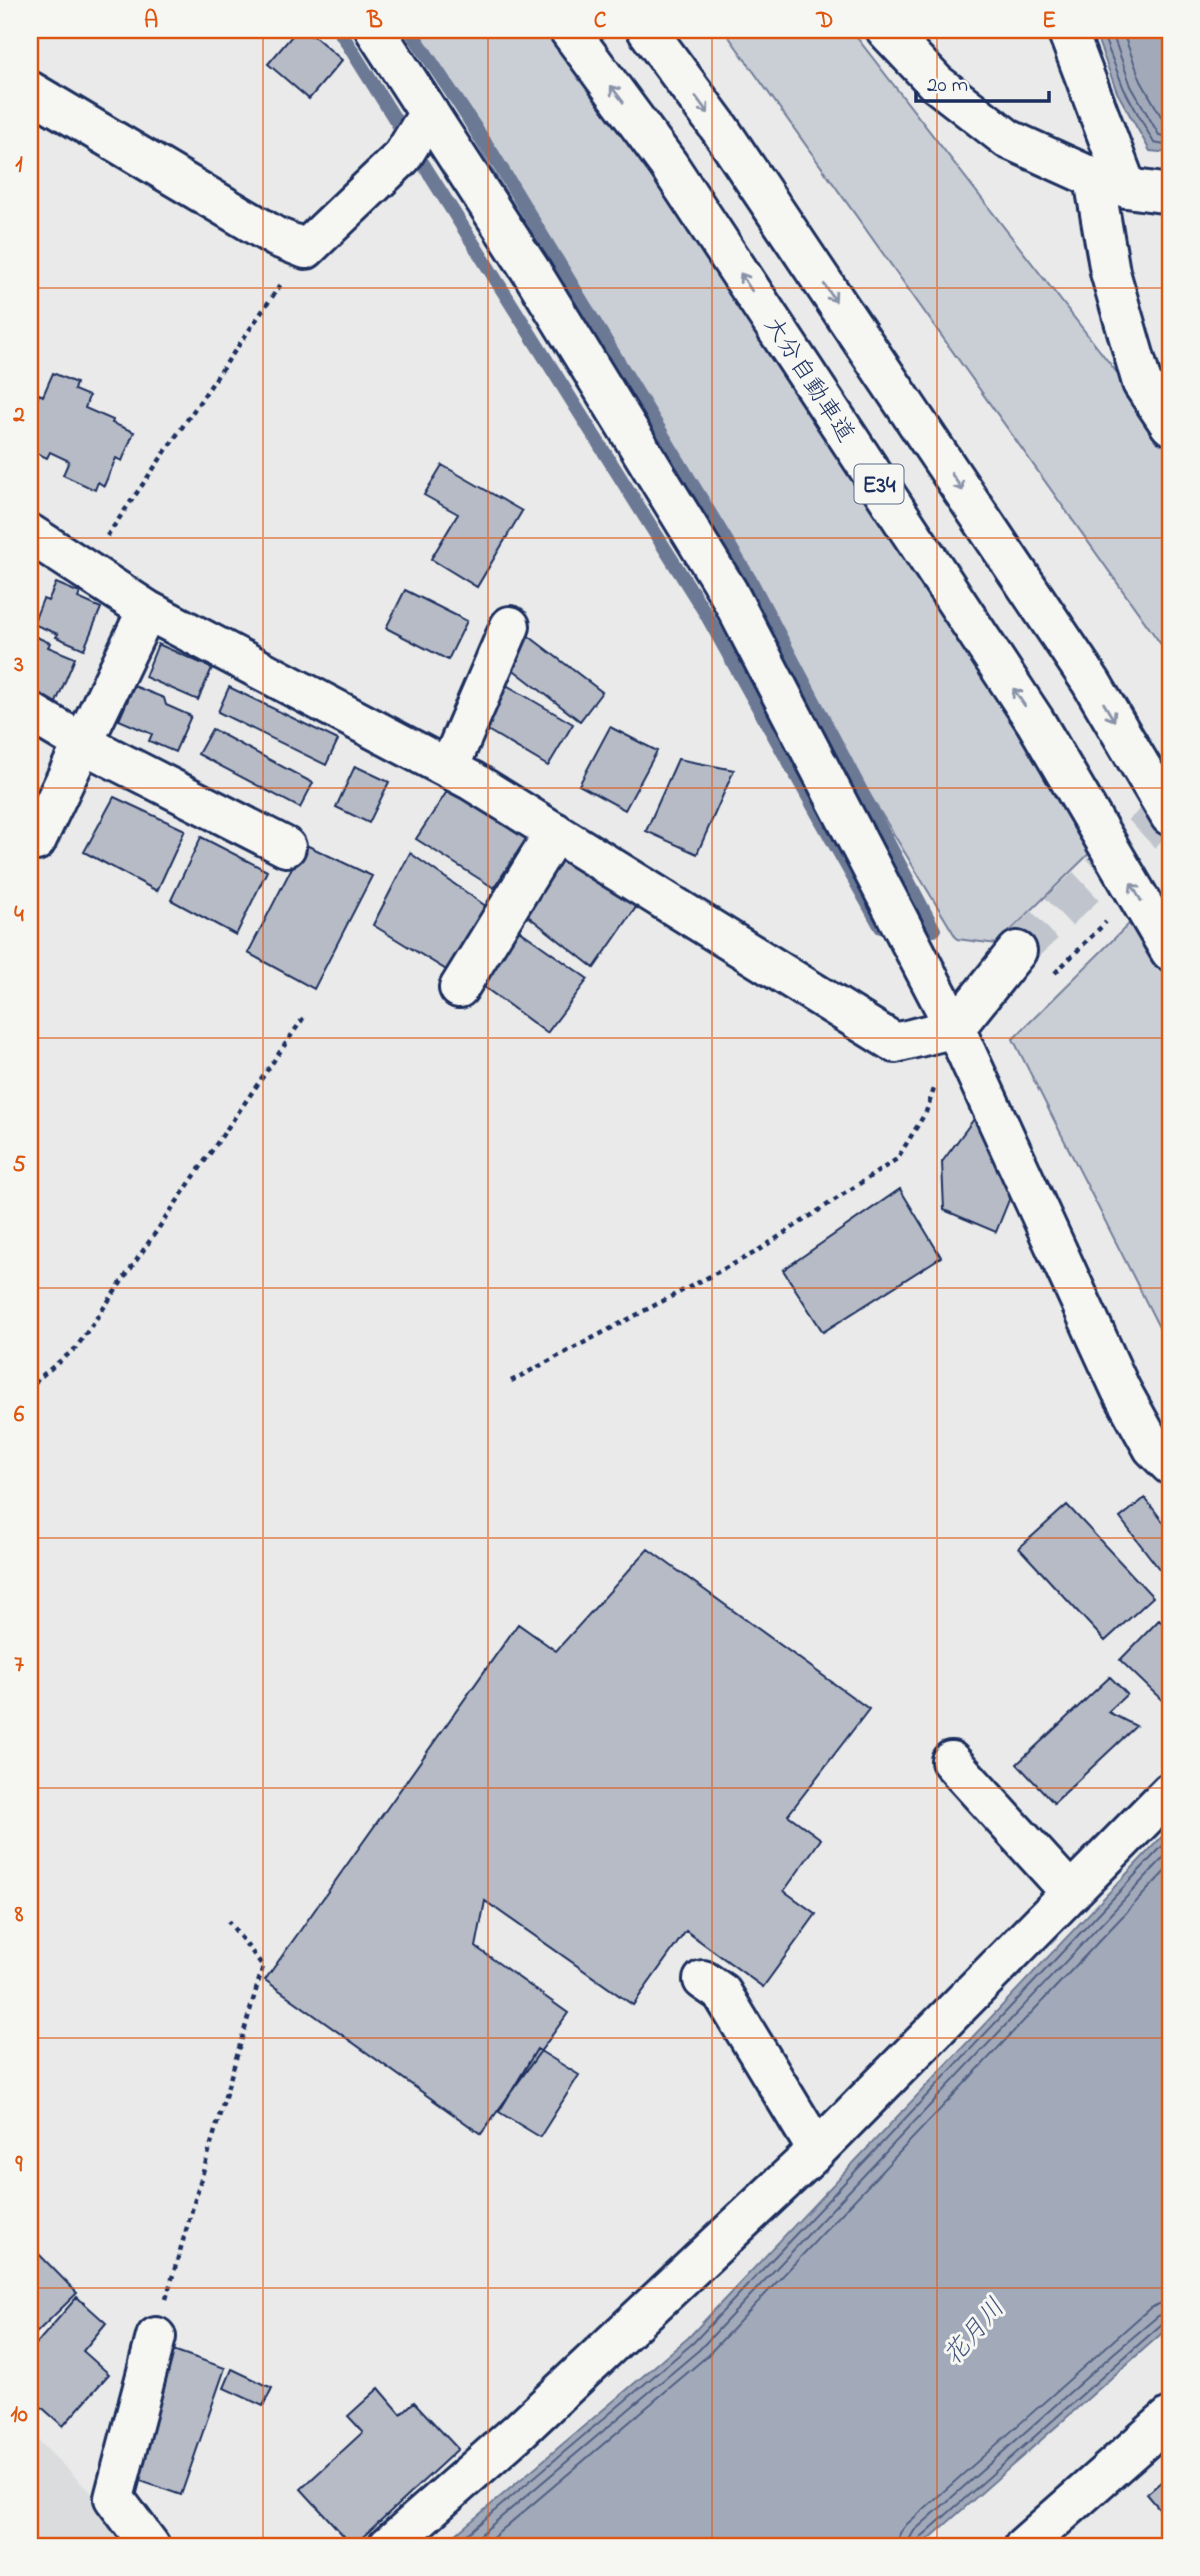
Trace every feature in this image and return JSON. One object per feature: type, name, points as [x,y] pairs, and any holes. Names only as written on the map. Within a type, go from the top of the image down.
[{"type":"main road","points":[[374,30],[417,132],[531,271],[728,592],[955,1028],[1121,1390],[1153,1448],[1170,1465]]},
{"type":"main road","name":"大分自動車道","points":[[569,30],[668,163],[1035,721],[1170,951]]},
{"type":"main road","name":"E34","points":[[647,30],[720,129],[1091,682],[1170,816]]},
{"type":"main road","points":[[886,30],[936,83],[1008,139],[1111,183],[1170,194]]},
{"type":"main road","points":[[1067,30],[1111,183],[1110,272],[1142,383],[1170,425]]},
{"type":"main road","points":[[30,91],[276,237],[306,249],[417,132]]},
{"type":"main road","points":[[30,534],[147,610],[449,768],[895,1043],[955,1028],[1017,951]]},
{"type":"main road","points":[[36,841],[85,744],[147,610]]},
{"type":"main road","points":[[449,768],[510,626]]},
{"type":"main road","points":[[30,712],[85,744],[286,847]]},
{"type":"main road","points":[[459,988],[555,832]]},
{"type":"main road","points":[[951,1761],[1071,1893]]},
{"type":"main road","points":[[388,2546],[519,2431],[817,2150],[1170,1792]]},
{"type":"main road","points":[[703,1980],[722,1993],[817,2150]]},
{"type":"main road","points":[[150,2546],[114,2498],[156,2337]]},
{"type":"main road","points":[[1024,2546],[1170,2417]]},
{"type":"path","points":[[85,569],[306,249]]},
{"type":"path","points":[[1049,979],[1114,914]]},
{"type":"path","points":[[30,1392],[38,1379],[76,1348],[306,1014]]},
{"type":"path","points":[[512,1381],[754,1253],[897,1158],[926,1112],[955,1028]]},
{"type":"path","points":[[156,2337],[263,1966],[228,1921]]},
{"type":"shaded area","points":[[408,30],[555,30],[1105,838],[997,944],[957,939]]},
{"type":"shaded area","points":[[724,30],[851,30],[1121,378],[1170,450],[1170,657]]},
{"type":"shaded area","points":[[1151,902],[1170,933],[1170,1349],[1013,1039]]},
{"type":"shaded area","points":[[30,2432],[90,2492],[133,2546],[30,2546]]},
{"type":"water","points":[[1094,30],[1170,30],[1170,153],[1150,151],[1117,92]]},
{"type":"water","name":"花月川","points":[[1170,1828],[1170,2326],[921,2546],[442,2546],[688,2338]]},
{"type":"building","points":[[284,30],[302,30],[300,34],[314,36],[342,60],[309,99],[268,64],[292,36]]},
{"type":"building","points":[[53,373],[76,383],[74,390],[89,396],[85,408],[134,432],[122,461],[116,458],[104,486],[98,482],[95,490],[63,475],[69,461],[50,452],[47,458],[32,451],[30,416],[39,394],[43,396]]},
{"type":"building","points":[[442,465],[522,511],[477,587],[431,559],[458,514],[424,495]]},
{"type":"building","points":[[56,583],[80,593],[78,598],[101,608],[84,649],[33,624],[43,599],[48,601]]},
{"type":"building","points":[[405,590],[467,621],[448,660],[386,628]]},
{"type":"building","points":[[522,631],[602,692],[580,721],[511,668]]},
{"type":"building","points":[[30,634],[50,643],[48,647],[75,658],[55,705],[33,697],[35,693],[30,691]]},
{"type":"building","points":[[158,644],[212,668],[198,700],[145,677]]},
{"type":"building","points":[[503,683],[573,724],[548,766],[479,725]]},
{"type":"building","points":[[134,686],[164,698],[166,705],[191,716],[175,752],[149,741],[152,734],[119,720]]},
{"type":"building","points":[[229,687],[338,740],[326,765],[218,712]]},
{"type":"building","points":[[610,727],[657,751],[625,810],[579,785]]},
{"type":"building","points":[[212,729],[313,783],[300,808],[198,754]]},
{"type":"building","points":[[678,759],[734,770],[697,854],[646,831]]},
{"type":"building","points":[[355,766],[389,782],[369,823],[336,807]]},
{"type":"building","points":[[453,782],[531,831],[494,888],[416,839]]},
{"type":"building","points":[[114,797],[185,830],[157,891],[84,852]]},
{"type":"building","points":[[201,837],[267,871],[236,935],[171,900]]},
{"type":"building","points":[[304,844],[372,876],[314,989],[248,953]]},
{"type":"building","points":[[561,851],[639,903],[594,968],[523,912]]},
{"type":"building","points":[[410,853],[490,909],[453,974],[373,925]]},
{"type":"building","points":[[513,926],[588,979],[547,1033],[476,981]]},
{"type":"building","points":[[974,1119],[1015,1185],[996,1232],[944,1210],[942,1162]]},
{"type":"building","points":[[900,1189],[941,1257],[823,1332],[783,1270]]},
{"type":"building","points":[[1145,1498],[1170,1531],[1170,1583],[1120,1518]]},
{"type":"building","points":[[1067,1505],[1153,1597],[1105,1641],[1019,1548]]},
{"type":"building","points":[[648,1549],[869,1709],[788,1815],[821,1839],[784,1891],[816,1914],[763,1987],[686,1931],[633,2005],[485,1901],[476,1947],[568,2013],[481,2134],[265,1980],[518,1624],[556,1651]]},
{"type":"building","points":[[1159,1620],[1170,1630],[1170,1708],[1120,1660]]},
{"type":"building","points":[[1110,1677],[1127,1694],[1108,1712],[1136,1726],[1054,1803],[1017,1764]]},
{"type":"building","points":[[537,2049],[579,2075],[540,2137],[499,2112]]},
{"type":"building","points":[[30,2245],[77,2293],[31,2338],[30,2337]]},
{"type":"building","points":[[77,2297],[106,2323],[83,2351],[109,2374],[63,2426],[30,2397],[30,2351]]},
{"type":"building","points":[[173,2350],[225,2368],[181,2495],[129,2477]]},
{"type":"building","points":[[232,2369],[272,2388],[263,2406],[224,2388]]},
{"type":"building","points":[[379,2388],[401,2414],[414,2402],[458,2449],[353,2546],[301,2489],[363,2432],[348,2416]]},
{"type":"building","points":[[1170,2474],[1170,2521],[1147,2494]]},
{"type":"waterway","points":[[339,30],[706,614],[881,927]]},
{"type":"waterway","points":[[410,30],[494,156],[752,583],[934,930]]},
{"type":"tunnel","points":[[1017,951],[1170,807]]}]
